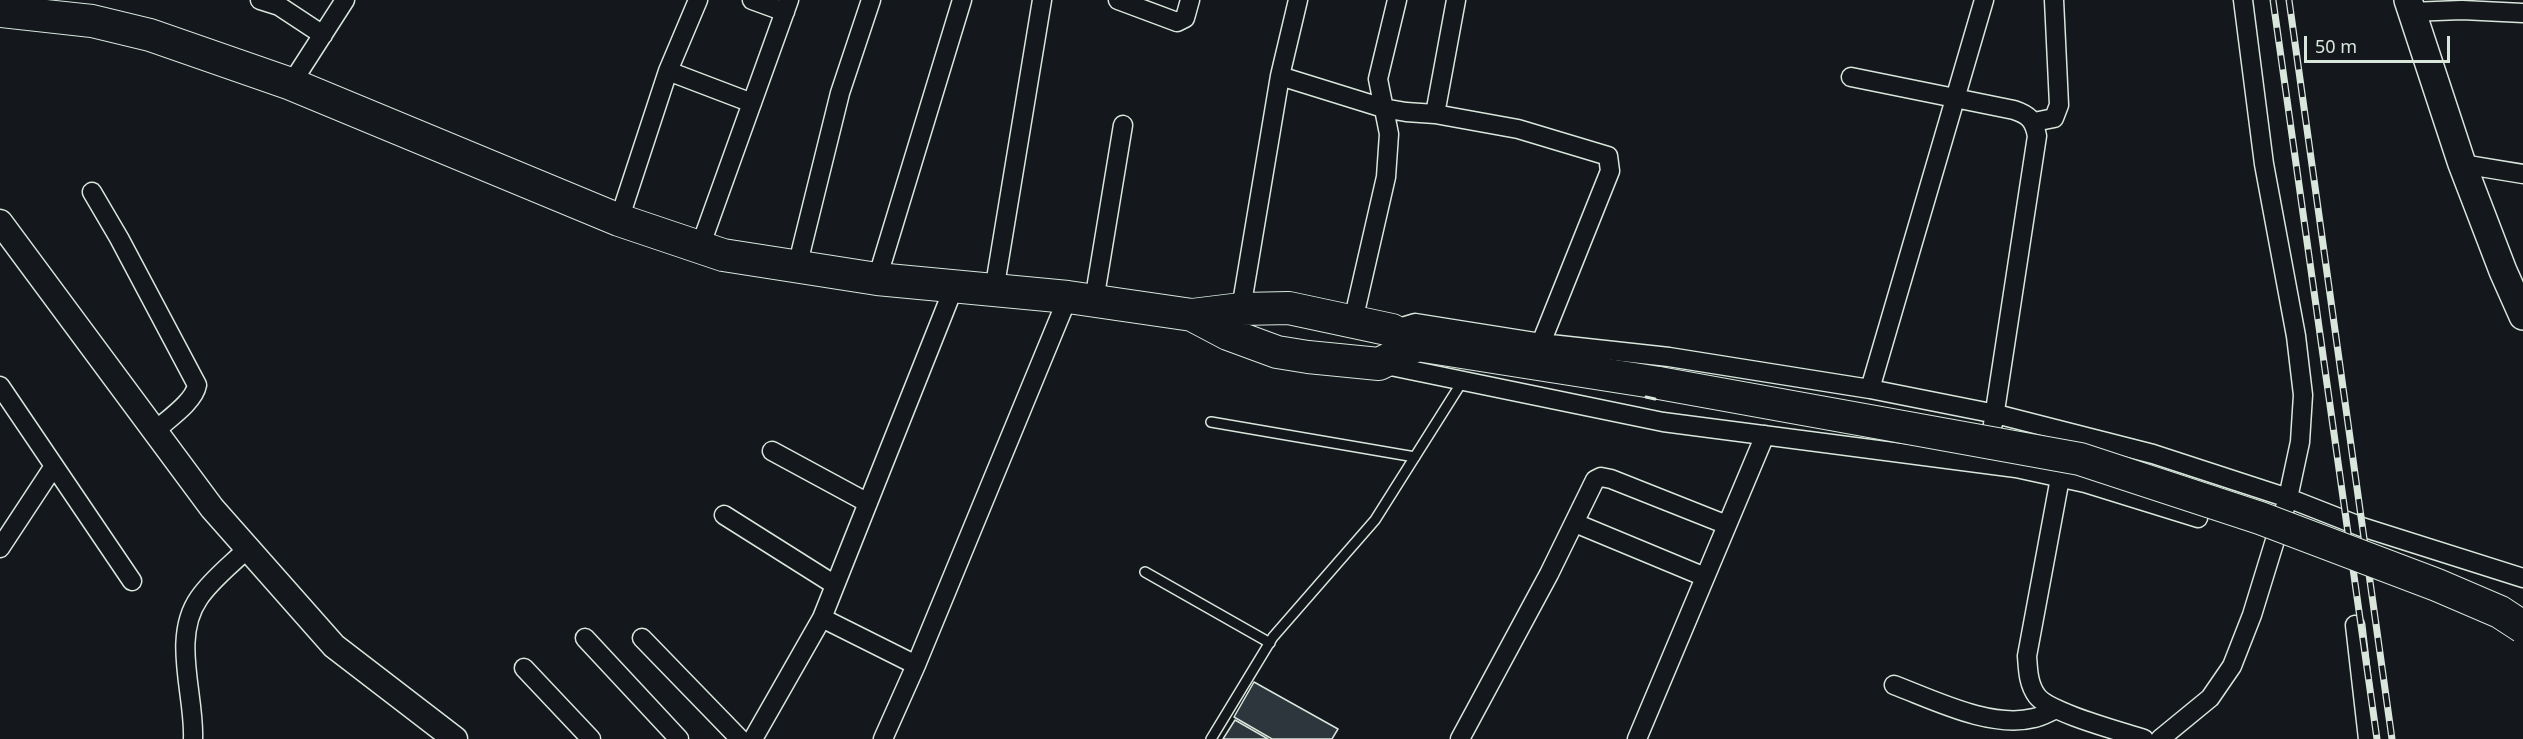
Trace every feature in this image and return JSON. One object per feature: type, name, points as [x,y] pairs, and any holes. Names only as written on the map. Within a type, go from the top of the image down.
[{"type":"highway","points":[[0,11],[67,9],[92,21],[150,35],[291,84],[620,219],[723,255],[877,279],[1081,299],[1192,315],[1241,309],[1289,308],[1353,321],[1404,337],[2080,459],[2260,518],[2437,585],[2500,612],[2523,627]]},
{"type":"highway","points":[[1308,357],[1324,349],[1328,338],[1329,330],[1314,312]]},
{"type":"highway","points":[[1192,315],[1228,334],[1276,352],[1308,357],[1379,364],[1404,337]]},
{"type":"main road","points":[[2417,6],[2471,165],[2503,271],[2523,316]]},
{"type":"main road","points":[[2471,165],[2523,271]]},
{"type":"main road","points":[[0,222],[212,508],[334,646],[455,739]]},
{"type":"street","points":[[260,0],[279,6],[323,35]]},
{"type":"street","points":[[291,84],[345,0]]},
{"type":"street","points":[[620,219],[668,72],[698,0]]},
{"type":"street","points":[[700,247],[787,6],[752,0]]},
{"type":"street","points":[[797,267],[840,93],[871,0]]},
{"type":"street","points":[[877,279],[962,0]]},
{"type":"street","points":[[994,291],[1042,0]]},
{"type":"street","points":[[1118,0],[1178,22],[1185,18],[1190,0]]},
{"type":"street","points":[[1241,309],[1280,76],[1298,0]]},
{"type":"street","points":[[1353,321],[1386,177],[1389,134],[1378,79],[1397,0]]},
{"type":"street","points":[[1436,114],[1456,0]]},
{"type":"street","points":[[1870,389],[1984,0]]},
{"type":"street","points":[[2034,122],[2054,118],[2059,105],[2054,0]]},
{"type":"street","points":[[2160,739],[2210,698],[2232,666],[2252,615],[2288,498],[2300,442],[2302,394],[2295,336],[2264,165],[2243,0]]},
{"type":"street","points":[[2417,6],[2523,13]]},
{"type":"street","points":[[668,72],[752,103]]},
{"type":"street","points":[[1280,76],[1383,108],[1436,114],[1518,129],[1608,156],[1610,171],[1541,343]]},
{"type":"street","points":[[1851,77],[1954,97],[2025,114],[2034,122],[2037,136],[1996,414],[1984,464]]},
{"type":"street","points":[[883,739],[1081,299],[1123,125]]},
{"type":"street","points":[[2471,165],[2523,174]]},
{"type":"street","points":[[92,192],[197,385],[187,401],[155,431]]},
{"type":"street","points":[[753,739],[822,618],[954,287]]},
{"type":"street","points":[[1404,337],[1415,323],[1541,343],[1669,357],[1870,389],[1996,414],[2153,454],[2288,498],[2362,527],[2523,578]]},
{"type":"street","points":[[1379,364],[1663,422],[2016,468],[2085,483],[2198,518]]},
{"type":"street","points":[[0,386],[132,581]]},
{"type":"street","points":[[1636,739],[1765,435]]},
{"type":"street","points":[[772,451],[868,503]]},
{"type":"street","points":[[0,548],[54,466]]},
{"type":"street","points":[[1460,739],[1575,523],[1595,480],[1601,477],[1611,478],[1727,525]]},
{"type":"street","points":[[2060,478],[2027,656],[2029,678],[2037,696],[2056,709],[2144,739]]},
{"type":"street","points":[[724,515],[835,585]]},
{"type":"street","points":[[1575,523],[1705,577]]},
{"type":"street","points":[[193,739],[194,721],[186,656],[192,610],[208,587],[248,548]]},
{"type":"street","points":[[822,618],[916,665]]},
{"type":"street","points":[[2355,625],[2368,739]]},
{"type":"street","points":[[585,638],[679,739]]},
{"type":"street","points":[[642,638],[740,739]]},
{"type":"street","points":[[524,668],[591,739]]},
{"type":"street","points":[[1894,685],[1969,713],[1996,718],[2017,721],[2035,718],[2056,709]]},
{"type":"lane","points":[[1210,739],[1270,643],[1364,536],[1462,382]]},
{"type":"lane","points":[[1210,422],[1415,457]]},
{"type":"lane","points":[[1145,572],[1270,643]]},
{"type":"building","points":[[1254,682],[1338,729],[1332,739],[1272,739],[1234,717]]},
{"type":"building","points":[[1235,720],[1268,739],[1223,739]]},
{"type":"railway","points":[[2273,0],[2377,739]]},
{"type":"railway","points":[[2289,0],[2392,739]]},
{"type":"wall","points":[[1646,397],[1655,399]]}]
